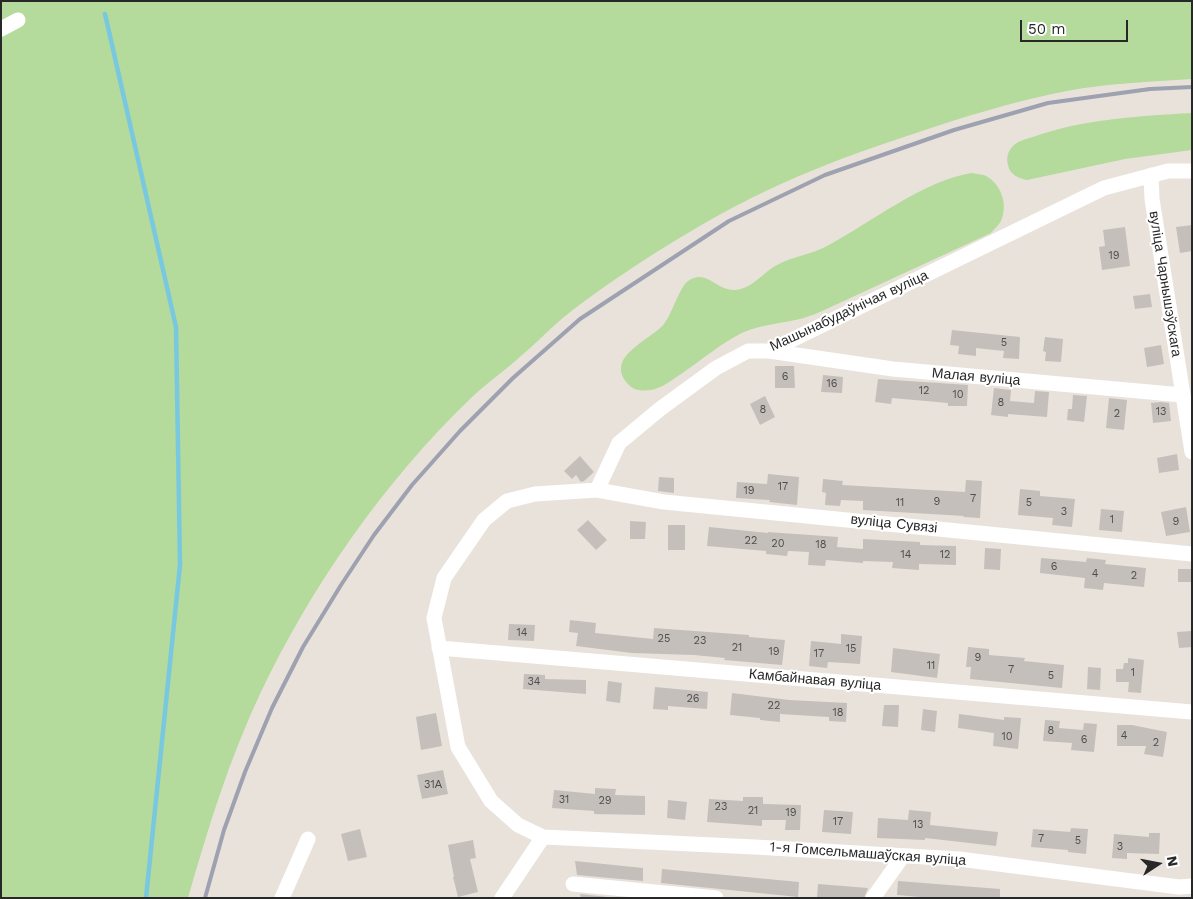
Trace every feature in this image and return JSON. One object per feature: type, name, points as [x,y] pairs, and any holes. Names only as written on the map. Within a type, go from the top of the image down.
[{"type":"street","points":[[1,29],[18,20]]},
{"type":"street","name":"Машынабудаўнічая вуліца","points":[[597,490],[619,443],[716,368],[748,351],[769,351],[1104,188],[1151,175],[1168,172],[1192,172]]},
{"type":"street","name":"вуліца Чарнышэўскага","points":[[1151,175],[1152,199],[1192,452]]},
{"type":"street","name":"Малая вуліца","points":[[769,351],[893,369],[1183,395]]},
{"type":"street","points":[[502,898],[543,837],[518,825],[491,801],[458,748],[438,648],[434,618],[444,578],[484,520],[507,501],[535,494],[597,490]]},
{"type":"street","name":"вуліца Сувязі","points":[[597,490],[664,502],[1192,554]]},
{"type":"street","name":"Камбайнавая вуліца","points":[[438,648],[1192,712]]},
{"type":"street","name":"1-я Гомсельмашаўская вуліца","points":[[543,837],[755,846],[959,859],[1182,890]]},
{"type":"street","points":[[282,898],[308,839]]},
{"type":"street","points":[[873,898],[903,856]]},
{"type":"street","points":[[573,884],[716,898]]},
{"type":"green space","points":[[1,1],[1192,1],[1192,79],[1098,86],[1048,95],[970,116],[867,150],[798,176],[732,208],[669,244],[627,271],[563,318],[469,400],[407,466],[351,538],[302,615],[260,694],[238,744],[220,794],[188,898],[1,898]]},
{"type":"green space","points":[[1192,113],[1192,150],[1125,159],[1027,180],[1015,176],[1008,165],[1008,153],[1014,145],[1022,140],[1052,131],[1111,119]]},
{"type":"green space","points":[[971,173],[984,175],[992,180],[1000,190],[1004,202],[1003,215],[991,233],[820,312],[801,319],[762,326],[744,332],[659,388],[641,390],[632,388],[627,383],[622,373],[622,365],[626,357],[632,349],[664,324],[688,281],[696,277],[703,277],[731,290],[740,289],[750,285],[770,269],[783,262],[815,252],[844,237],[916,194],[953,177]]},
{"type":"building","points":[[1192,225],[1192,251],[1180,253],[1176,227]]},
{"type":"building","points":[[1125,227],[1130,266],[1102,270],[1099,247],[1105,246],[1103,230]]},
{"type":"building","points":[[1150,294],[1152,307],[1135,309],[1133,296]]},
{"type":"building","points":[[952,330],[1020,337],[1019,359],[1003,358],[1004,351],[976,348],[976,356],[958,354],[959,346],[950,345]]},
{"type":"building","points":[[1045,337],[1063,339],[1061,362],[1045,361],[1046,352],[1043,351]]},
{"type":"building","points":[[1161,345],[1164,364],[1147,367],[1144,348]]},
{"type":"building","points":[[775,366],[794,366],[795,388],[775,388]]},
{"type":"building","points":[[823,375],[843,377],[842,393],[821,392]]},
{"type":"building","points":[[878,379],[968,385],[967,406],[948,406],[948,403],[892,398],[891,404],[875,402]]},
{"type":"building","points":[[994,388],[1011,390],[1010,401],[1034,403],[1035,391],[1049,392],[1047,417],[1008,414],[1008,417],[991,415]]},
{"type":"building","points":[[1073,395],[1087,396],[1084,422],[1067,420],[1068,409],[1072,409]]},
{"type":"building","points":[[765,396],[775,417],[760,425],[750,404]]},
{"type":"building","points":[[1109,398],[1127,400],[1124,430],[1106,428]]},
{"type":"building","points":[[1151,403],[1169,403],[1171,421],[1153,423]]},
{"type":"building","points":[[1177,454],[1179,470],[1159,473],[1157,458]]},
{"type":"building","points":[[580,456],[594,472],[581,482],[576,475],[572,479],[564,471]]},
{"type":"building","points":[[768,474],[799,477],[797,505],[769,502],[770,500],[736,498],[737,482],[767,484]]},
{"type":"building","points":[[659,477],[674,478],[674,493],[658,491]]},
{"type":"building","points":[[823,479],[843,481],[842,485],[965,492],[966,480],[982,481],[980,518],[863,510],[863,501],[841,500],[840,506],[825,505],[826,493],[822,492]]},
{"type":"building","points":[[1020,489],[1040,491],[1040,496],[1075,499],[1072,527],[1052,525],[1053,518],[1018,515]]},
{"type":"building","points":[[1186,507],[1190,532],[1166,536],[1161,512]]},
{"type":"building","points":[[1101,509],[1124,511],[1122,532],[1099,530]]},
{"type":"building","points":[[588,520],[607,540],[596,550],[577,530]]},
{"type":"building","points":[[630,521],[646,522],[645,539],[630,539]]},
{"type":"building","points":[[668,525],[685,525],[685,550],[668,550]]},
{"type":"building","points":[[709,527],[838,537],[837,547],[863,549],[863,539],[920,542],[920,545],[956,546],[956,565],[919,564],[919,570],[892,568],[893,562],[863,561],[863,563],[826,560],[825,566],[808,565],[809,552],[788,551],[787,556],[766,554],[766,551],[707,546]]},
{"type":"building","points":[[985,548],[1001,549],[1000,570],[984,569]]},
{"type":"building","points":[[1041,558],[1086,562],[1087,558],[1106,560],[1105,564],[1146,568],[1144,587],[1104,583],[1103,590],[1084,588],[1085,578],[1040,573]]},
{"type":"building","points":[[1178,569],[1192,569],[1192,582],[1178,582]]},
{"type":"building","points":[[570,620],[596,623],[595,633],[653,639],[654,628],[749,635],[749,637],[785,640],[782,665],[724,660],[725,658],[694,655],[632,653],[576,646],[578,633],[569,632]]},
{"type":"building","points":[[509,624],[535,625],[534,641],[508,640]]},
{"type":"building","points":[[1192,631],[1192,647],[1179,648],[1177,632]]},
{"type":"building","points":[[841,634],[862,636],[860,664],[828,662],[827,668],[809,666],[811,641],[841,644]]},
{"type":"building","points":[[968,647],[989,649],[989,655],[1025,658],[1024,661],[1064,665],[1062,688],[970,679],[971,667],[966,667]]},
{"type":"building","points":[[893,648],[940,654],[937,678],[891,672]]},
{"type":"building","points":[[1128,658],[1144,660],[1141,693],[1128,692],[1129,682],[1116,682],[1116,669],[1123,669],[1124,663],[1128,663]]},
{"type":"building","points":[[1088,667],[1101,668],[1100,690],[1087,689]]},
{"type":"building","points":[[524,674],[545,675],[545,679],[586,680],[586,694],[523,689]]},
{"type":"building","points":[[608,681],[622,683],[620,703],[606,701]]},
{"type":"building","points":[[655,687],[708,692],[707,709],[668,706],[668,710],[653,709]]},
{"type":"building","points":[[732,693],[789,700],[847,703],[846,722],[829,721],[829,717],[780,714],[780,722],[730,715]]},
{"type":"building","points":[[884,705],[899,705],[898,727],[882,726]]},
{"type":"building","points":[[923,709],[937,711],[935,732],[921,730]]},
{"type":"building","points":[[436,713],[442,746],[421,750],[416,717]]},
{"type":"building","points":[[959,714],[1004,720],[1004,717],[1021,718],[1018,749],[993,746],[994,733],[958,728]]},
{"type":"building","points":[[1045,720],[1060,721],[1059,728],[1083,730],[1084,723],[1097,724],[1094,752],[1071,750],[1072,743],[1043,741]]},
{"type":"building","points":[[1117,725],[1132,725],[1167,732],[1163,757],[1144,754],[1146,746],[1117,746]]},
{"type":"building","points":[[443,770],[448,794],[422,799],[417,775]]},
{"type":"building","points":[[595,788],[616,789],[615,795],[645,796],[645,815],[594,814],[594,811],[552,808],[554,790],[595,794]]},
{"type":"building","points":[[743,797],[763,797],[763,804],[801,805],[800,830],[785,830],[786,820],[762,820],[762,826],[707,822],[709,799],[743,801]]},
{"type":"building","points":[[668,800],[687,802],[685,820],[667,818]]},
{"type":"building","points":[[824,810],[853,812],[851,834],[822,832]]},
{"type":"building","points":[[909,810],[931,812],[930,825],[998,832],[996,846],[925,838],[925,840],[877,838],[878,818],[908,820]]},
{"type":"building","points":[[1071,828],[1088,829],[1086,854],[1068,852],[1068,850],[1031,847],[1033,829],[1070,832]]},
{"type":"building","points":[[360,829],[367,857],[348,861],[341,834]]},
{"type":"building","points":[[1149,833],[1160,833],[1159,854],[1127,853],[1127,859],[1112,858],[1114,834],[1149,837]]},
{"type":"building","points":[[473,840],[476,858],[470,859],[478,892],[458,897],[448,845]]},
{"type":"building","points":[[575,861],[643,868],[643,881],[577,875]]},
{"type":"building","points":[[662,869],[799,882],[798,897],[661,883]]},
{"type":"building","points":[[898,881],[1000,889],[1000,898],[932,898],[897,895]]},
{"type":"building","points":[[818,884],[868,888],[864,898],[817,898]]},
{"type":"building","points":[[580,894],[617,898],[581,898]]},
{"type":"waterway","points":[[105,14],[176,327],[180,565],[146,898]]},
{"type":"railway","points":[[205,898],[224,830],[245,772],[272,708],[303,647],[341,585],[374,535],[412,485],[460,431],[513,378],[580,319],[729,221],[825,175],[954,130],[1048,103],[1150,89],[1192,87]]}]
